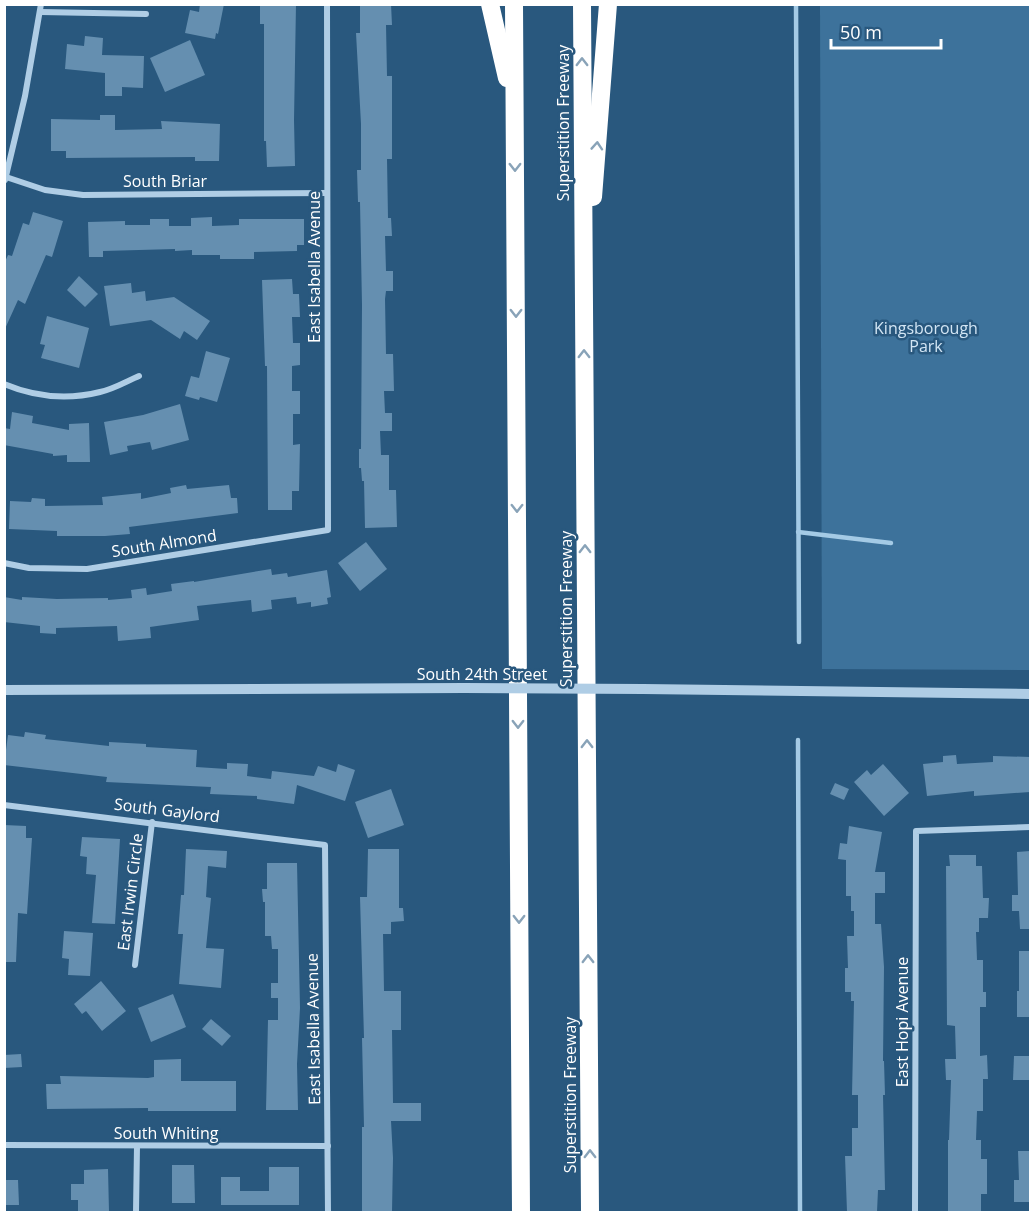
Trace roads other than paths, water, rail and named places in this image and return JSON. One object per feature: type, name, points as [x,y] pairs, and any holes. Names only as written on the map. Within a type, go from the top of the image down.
[{"type":"highway","points":[[490,4],[514,109]]},
{"type":"highway","points":[[514,4],[520,1212]]},
{"type":"highway","name":"Superstition Freeway","points":[[582,4],[590,1212]]},
{"type":"highway","points":[[584,330],[608,4]]},
{"type":"street","name":"East Isabella Avenue","points":[[327,4],[328,530]]},
{"type":"street","points":[[5,179],[26,96],[41,8],[146,14]]},
{"type":"street","name":"South Briar","points":[[5,179],[83,195],[327,193]]},
{"type":"street","points":[[4,384],[24,392],[60,397],[101,392],[139,376]]},
{"type":"street","name":"South Almond","points":[[4,563],[29,568],[87,569],[328,530]]},
{"type":"street","name":"South 24th Street","points":[[4,690],[464,688],[1030,694]]},
{"type":"street","name":"South Gaylord","points":[[4,805],[325,844]]},
{"type":"street","name":"East Irwin Circle","points":[[135,965],[152,822]]},
{"type":"street","name":"East Hopi Avenue","points":[[915,1212],[916,831],[1030,827]]},
{"type":"street","name":"East Isabella Avenue","points":[[325,844],[328,1212]]},
{"type":"street","name":"South Whiting","points":[[4,1145],[328,1146]]},
{"type":"street","points":[[136,1212],[137,1146]]},
{"type":"waterway","points":[[796,4],[799,642]]},
{"type":"waterway","points":[[798,532],[891,543]]},
{"type":"waterway","points":[[798,740],[800,1212]]},
{"type":"park label","name":"Kingsborough Park","points":[[926,337]]}]
